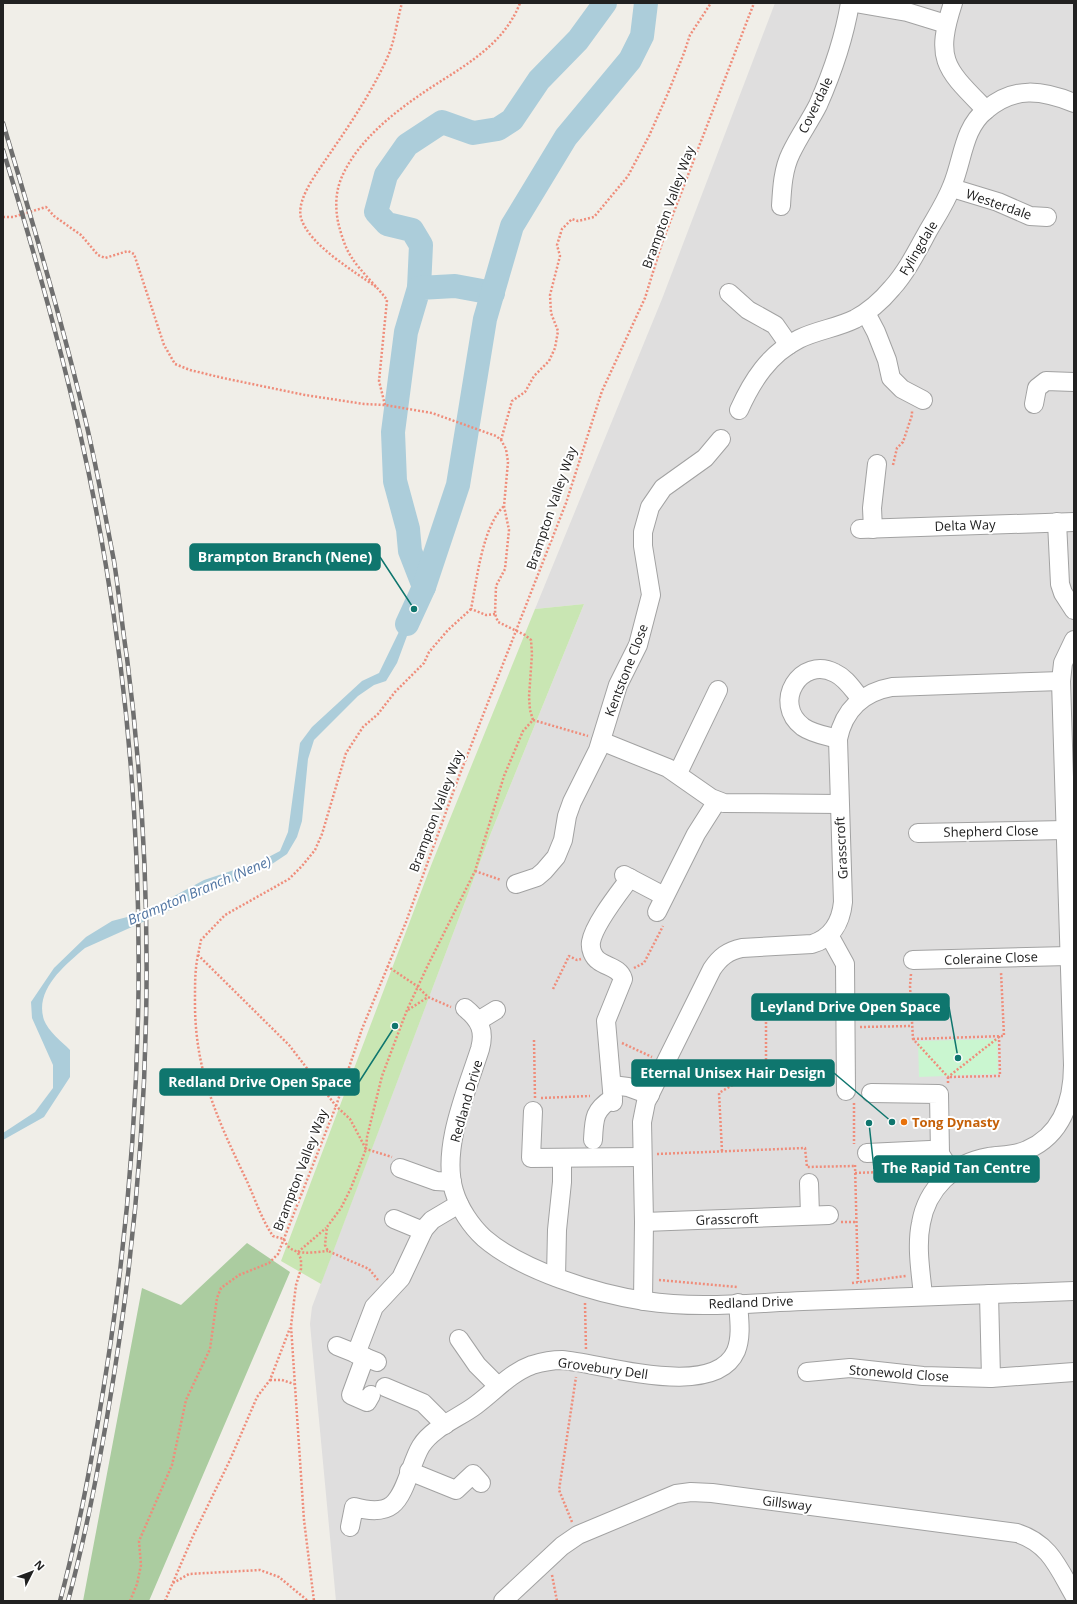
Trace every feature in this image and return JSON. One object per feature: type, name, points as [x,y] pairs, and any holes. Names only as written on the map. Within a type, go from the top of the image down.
[{"type":"street","name":"Coverdale","points":[[781,206],[785,168],[790,154],[817,106],[828,81],[841,47],[850,3]]},
{"type":"street","points":[[855,3],[907,12],[946,24]]},
{"type":"street","points":[[953,3],[943,37],[949,68],[964,88],[986,110]]},
{"type":"street","name":"Fylingdale","points":[[739,410],[751,384],[759,373],[789,345],[866,313],[883,297],[905,272],[952,188],[969,132],[974,122],[986,110],[1001,100],[1018,94],[1033,92],[1048,93],[1074,103]]},
{"type":"street","name":"Westerdale","points":[[952,188],[998,202],[1030,216],[1047,217]]},
{"type":"street","points":[[729,293],[753,313],[775,324],[789,345]]},
{"type":"street","points":[[866,313],[876,332],[887,360],[891,378],[895,384],[917,398]]},
{"type":"street","points":[[1034,404],[1037,388],[1046,381],[1074,382]]},
{"type":"street","name":"Kentstone Close","points":[[516,884],[537,877],[556,857],[563,840],[567,816],[572,802],[601,741],[618,685],[638,645],[651,594],[643,546],[643,532],[650,507],[663,488],[705,458],[721,439]]},
{"type":"street","name":"Delta Way","points":[[884,467],[867,529],[1065,522],[1060,584],[1063,593],[1074,610]]},
{"type":"street","points":[[858,1157],[930,1150],[946,1163],[1016,1154],[1036,1146],[1053,1130],[1066,1110],[1073,1083],[1069,956],[1070,886],[1065,830],[1069,760],[1061,681],[1063,663],[1074,640]]},
{"type":"street","points":[[838,739],[813,732],[798,722],[790,706],[790,697],[794,684],[806,673],[828,670],[840,676],[861,699]]},
{"type":"street","name":"Grasscroft","points":[[643,1301],[644,1222],[642,1122],[644,1110],[665,1063],[712,969],[722,957],[734,950],[742,948],[812,944],[829,935],[839,922],[843,902],[838,739],[844,718],[861,699],[880,689],[892,687],[1061,681]]},
{"type":"street","points":[[678,773],[718,690]]},
{"type":"street","points":[[601,741],[654,761],[678,773],[704,794],[717,801],[732,804],[839,804]]},
{"type":"street","points":[[613,1095],[606,1021],[622,985],[622,975],[600,962],[593,954],[590,944],[627,876],[661,904],[696,834],[717,801]]},
{"type":"street","name":"Shepherd Close","points":[[918,833],[1065,830]]},
{"type":"street","points":[[829,935],[845,964],[846,1091]]},
{"type":"street","name":"Coleraine Close","points":[[913,960],[1069,956]]},
{"type":"street","points":[[466,1008],[478,1021],[496,1010]]},
{"type":"street","name":"Redland Drive","points":[[478,1021],[481,1027],[482,1041],[454,1136],[450,1159],[452,1182],[459,1204],[474,1227],[493,1244],[518,1259],[556,1277],[584,1287],[643,1301],[683,1304],[741,1295],[858,1290],[924,1296],[1074,1292]]},
{"type":"street","points":[[594,1140],[596,1113],[613,1095],[628,1087],[650,1095]]},
{"type":"street","points":[[871,1093],[939,1094],[946,1163],[921,1221],[919,1244],[924,1296]]},
{"type":"street","points":[[534,1105],[531,1158],[642,1156]]},
{"type":"street","points":[[556,1277],[557,1230],[562,1182],[562,1158]]},
{"type":"street","points":[[397,1163],[436,1181],[452,1182]]},
{"type":"street","points":[[809,1183],[810,1215]]},
{"type":"street","points":[[445,1425],[423,1404],[378,1391],[367,1402],[351,1396],[366,1358],[374,1307],[402,1278],[423,1231],[432,1220],[459,1204]]},
{"type":"street","name":"Grasscroft","points":[[644,1222],[829,1215]]},
{"type":"street","points":[[394,1219],[423,1231]]},
{"type":"street","points":[[989,1294],[991,1378]]},
{"type":"street","name":"Grovebury Dell","points":[[350,1527],[354,1507],[384,1509],[392,1505],[399,1496],[417,1454],[426,1439],[477,1404],[520,1370],[533,1365],[557,1360],[663,1376],[703,1375],[714,1372],[723,1366],[736,1351],[741,1295]]},
{"type":"street","points":[[459,1339],[477,1365],[498,1386]]},
{"type":"street","points":[[337,1346],[366,1358]]},
{"type":"street","name":"Stonewold Close","points":[[807,1372],[850,1368],[924,1376],[991,1378],[1074,1372]]},
{"type":"street","points":[[409,1472],[456,1490],[473,1474],[481,1483]]},
{"type":"street","name":"Gillsway","points":[[503,1601],[578,1535],[676,1494],[691,1492],[712,1493],[1017,1532],[1029,1536],[1046,1549],[1074,1595]]},
{"type":"path","points":[[380,290],[329,252],[308,232],[301,217],[300,204],[316,173],[355,117],[389,55],[402,3]]},
{"type":"path","points":[[387,406],[379,381],[387,300],[352,259],[340,229],[335,208],[336,193],[343,170],[362,145],[394,113],[418,96],[462,69],[483,52],[508,26],[520,3]]},
{"type":"path","points":[[501,440],[512,401],[525,392],[534,376],[549,361],[555,348],[558,331],[550,313],[550,295],[560,256],[557,245],[562,229],[572,219],[578,221],[594,217],[628,176],[649,136],[668,93],[690,35],[711,3]]},
{"type":"path","name":"Brampton Valley Way","points":[[130,1601],[137,1584],[141,1565],[139,1541],[172,1465],[186,1400],[210,1349],[217,1298],[221,1288],[240,1275],[274,1259],[278,1254],[336,1106],[362,1029],[406,922],[516,630],[566,503],[602,391],[645,298],[662,243],[754,3]]},
{"type":"path","points":[[3,217],[13,217],[46,207],[54,216],[81,235],[98,255],[104,258],[128,251],[134,254],[164,345],[175,364],[190,370],[305,394],[432,413],[476,428],[501,440],[506,449],[508,462],[504,506],[509,530],[505,569],[496,586],[494,614],[498,622],[526,635],[531,640],[532,646],[529,697],[530,710],[533,720]]},
{"type":"path","points":[[884,467],[903,442],[917,398]]},
{"type":"path","points":[[388,1291],[369,1269],[328,1251],[298,1252],[290,1248],[284,1239],[273,1236],[264,1221],[221,1128],[203,1075],[195,1025],[196,967],[202,940],[225,915],[289,879],[315,850],[322,834],[346,753],[363,727],[378,714],[395,692],[424,663],[429,652],[448,630],[471,609],[481,563],[481,553],[498,512],[504,506]]},
{"type":"path","points":[[471,609],[486,615],[494,614]]},
{"type":"path","points":[[533,720],[601,741]]},
{"type":"path","points":[[298,1252],[327,1227],[341,1208],[352,1188],[366,1149],[366,1137],[382,1076],[407,1010],[417,986],[475,871],[504,776],[523,731],[533,720]]},
{"type":"path","points":[[475,871],[516,884]]},
{"type":"path","points":[[622,975],[644,963],[666,921],[661,904]]},
{"type":"path","points":[[553,989],[569,956],[577,960],[593,954]]},
{"type":"path","points":[[198,955],[289,1045],[336,1106],[350,1119],[366,1149],[397,1163]]},
{"type":"path","points":[[913,1040],[1004,1036],[1001,958]]},
{"type":"path","points":[[387,966],[417,986],[428,997],[460,1011],[466,1008]]},
{"type":"path","points":[[910,986],[913,1040],[948,1078],[948,1085]]},
{"type":"path","points":[[407,1010],[428,997]]},
{"type":"path","points":[[766,1019],[766,1068]]},
{"type":"path","points":[[846,1028],[912,1026]]},
{"type":"path","points":[[948,1078],[1000,1076],[999,1036]]},
{"type":"path","points":[[948,1078],[999,1036]]},
{"type":"path","points":[[534,1040],[534,1105],[592,1096]]},
{"type":"path","points":[[609,1041],[617,1040],[665,1063]]},
{"type":"path","points":[[722,1151],[719,1093],[761,1068],[846,1066]]},
{"type":"path","points":[[846,1091],[854,1100],[858,1157],[855,1173],[858,1290]]},
{"type":"path","points":[[642,1156],[806,1148],[807,1167],[858,1157]]},
{"type":"path","points":[[855,1173],[936,1170],[946,1163]]},
{"type":"path","points":[[327,1227],[325,1245],[328,1251]]},
{"type":"path","points":[[298,1252],[300,1269],[296,1285],[291,1326],[304,1520],[314,1601]]},
{"type":"path","points":[[858,1290],[921,1274]]},
{"type":"path","points":[[644,1279],[741,1295]]},
{"type":"path","points":[[850,1283],[858,1290]]},
{"type":"path","points":[[578,1535],[558,1490],[582,1363],[584,1287]]},
{"type":"path","points":[[165,1601],[257,1397],[270,1380],[291,1326]]},
{"type":"path","points":[[270,1380],[282,1380],[294,1384]]},
{"type":"path","points":[[549,1559],[557,1601]]},
{"type":"path","points":[[172,1583],[189,1574],[260,1570],[279,1577],[308,1601]]},
{"type":"shaded area","points":[[775,3],[1074,3],[1074,1601],[336,1601],[310,1324],[312,1307],[491,833],[584,604],[535,609],[662,299]]},
{"type":"green space","points":[[584,604],[491,833],[321,1284],[281,1261],[432,863],[535,609]]},
{"type":"green space","points":[[997,1039],[998,1074],[919,1077],[918,1041]]},
{"type":"green space","points":[[247,1243],[290,1272],[149,1601],[83,1601],[142,1288],[181,1305]]},
{"type":"water","points":[[417,583],[421,598],[397,663],[386,681],[374,685],[358,696],[314,740],[308,759],[302,821],[297,837],[287,854],[272,864],[85,948],[61,970],[47,989],[43,998],[42,1009],[46,1024],[70,1050],[70,1077],[44,1117],[3,1140],[3,1133],[35,1112],[53,1088],[53,1065],[32,1018],[31,1002],[54,968],[86,937],[112,921],[131,916],[165,901],[204,880],[261,861],[280,851],[288,832],[300,743],[312,727],[362,681],[379,673],[410,609],[413,592]]},
{"type":"waterway","points":[[419,288],[421,245],[412,230],[387,224],[376,212],[386,175],[407,145],[442,122],[473,133],[498,129],[512,120],[539,80],[578,40],[605,3]]},
{"type":"waterway","name":"Brampton Branch (Nene)","points":[[407,624],[424,587],[458,485],[485,319],[512,226],[566,137],[630,60],[642,36],[646,3]]},
{"type":"waterway","points":[[424,587],[410,551],[408,529],[395,481],[393,432],[406,332],[419,288],[455,286],[493,293]]},
{"type":"railway","points":[[3,123],[64,335],[87,425],[99,484],[114,561],[127,658],[143,829],[146,915],[144,1086],[130,1257],[109,1407],[91,1505],[68,1601]]},
{"type":"railway","points":[[3,150],[34,253],[62,356],[97,513],[120,662],[130,759],[136,856],[138,953],[137,1050],[132,1147],[123,1243],[111,1340],[95,1438],[76,1537],[60,1601]]},
{"type":"place","name":"Brampton Branch (Nene)","points":[[414,609]]},
{"type":"place","name":"Redland Drive Open Space","points":[[395,1026]]},
{"type":"place","name":"Leyland Drive Open Space","points":[[958,1058]]},
{"type":"place","name":"Eternal Unisex Hair Design","points":[[892,1122]]},
{"type":"place","name":"Tong Dynasty","points":[[904,1122]]},
{"type":"place","name":"The Rapid Tan Centre","points":[[869,1123]]}]
